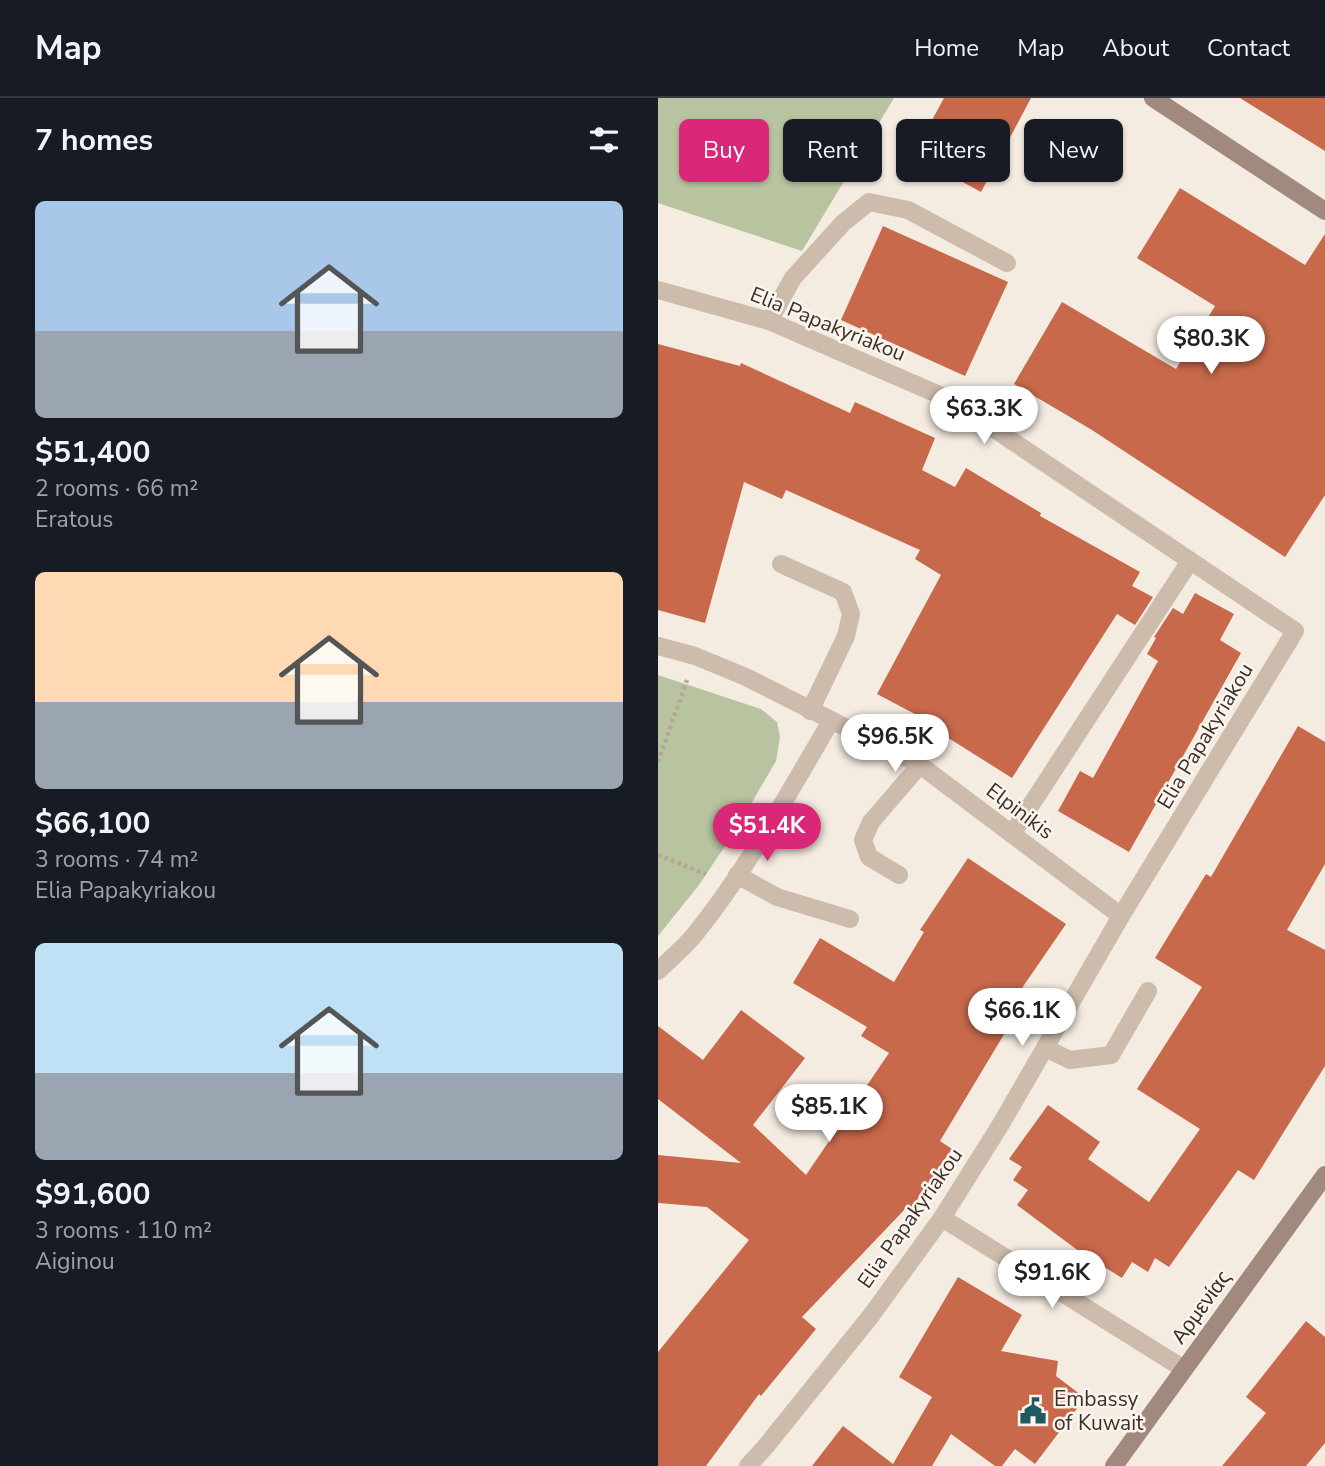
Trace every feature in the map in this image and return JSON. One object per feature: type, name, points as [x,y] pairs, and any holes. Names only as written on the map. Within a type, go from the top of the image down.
[{"type":"main road","points":[[1153,98],[1325,211]]},
{"type":"main road","name":"Αρμενίας","points":[[1114,1466],[1325,1175]]},
{"type":"street","points":[[769,321],[793,278],[843,223],[869,202],[908,211],[1007,263]]},
{"type":"street","name":"Elia Papakyriakou","points":[[658,290],[769,321],[951,400],[1295,631],[1121,916],[1001,1124],[942,1218],[870,1317],[748,1466]]},
{"type":"street","points":[[1012,834],[1190,562]]},
{"type":"street","points":[[781,564],[844,592],[852,614],[846,636],[810,711]]},
{"type":"street","name":"Elpinikis","points":[[658,646],[695,656],[746,677],[920,765],[1121,916]]},
{"type":"street","points":[[658,971],[695,934],[733,880],[831,721]]},
{"type":"street","points":[[899,875],[869,857],[863,840],[871,822],[920,765]]},
{"type":"street","points":[[733,880],[777,897],[850,919]]},
{"type":"street","points":[[1045,1048],[1070,1060],[1111,1055],[1148,991]]},
{"type":"street","points":[[942,1218],[1184,1369]]},
{"type":"path","points":[[658,762],[695,656]]},
{"type":"path","points":[[658,855],[733,880]]},
{"type":"green space","points":[[658,98],[894,98],[881,119],[783,119],[783,182],[843,182],[802,251],[658,203]]},
{"type":"green space","points":[[658,675],[761,709],[777,722],[780,737],[776,761],[737,828],[699,885],[658,936]]},
{"type":"building","points":[[944,98],[1031,98],[1010,137],[1010,119],[933,119]]},
{"type":"building","points":[[1240,98],[1325,98],[1325,151]]},
{"type":"building","points":[[963,182],[986,182],[981,192]]},
{"type":"building","points":[[1180,188],[1305,265],[1325,234],[1325,495],[1285,557],[1092,430],[1014,384],[1062,302],[1176,369],[1215,306],[1137,258]]},
{"type":"building","points":[[883,226],[1008,282],[965,376],[841,320]]},
{"type":"building","points":[[658,344],[740,366],[741,363],[850,413],[855,402],[935,438],[922,470],[955,487],[966,468],[1041,513],[1040,516],[1140,572],[1132,586],[1153,597],[1135,625],[1117,614],[1012,778],[942,734],[945,730],[877,694],[941,575],[915,559],[920,550],[786,490],[782,499],[744,482],[705,623],[658,610]]},
{"type":"building","points":[[1195,593],[1234,614],[1220,640],[1241,653],[1129,852],[1058,811],[1080,771],[1093,778],[1158,661],[1147,654],[1156,638],[1154,637],[1173,608],[1183,614]]},
{"type":"building","points":[[1298,726],[1325,742],[1325,864],[1287,930],[1325,950],[1325,1066],[1254,1180],[1238,1170],[1169,1267],[1155,1258],[1148,1272],[1132,1262],[1122,1278],[1080,1252],[1017,1205],[1028,1190],[1013,1180],[1022,1167],[1009,1159],[1048,1105],[1100,1142],[1088,1159],[1149,1202],[1200,1129],[1137,1089],[1202,987],[1155,958],[1206,874],[1211,877]]},
{"type":"building","points":[[968,858],[1066,924],[1013,1001],[1021,1006],[940,1141],[952,1149],[910,1210],[907,1207],[802,1317],[816,1329],[761,1396],[759,1394],[706,1466],[658,1466],[658,1352],[749,1240],[707,1207],[658,1203],[658,1155],[741,1163],[658,1099],[658,1026],[703,1060],[741,1010],[805,1058],[753,1125],[806,1175],[889,1053],[861,1036],[867,1027],[793,983],[820,938],[894,982],[924,932],[920,930]]},
{"type":"building","points":[[958,1277],[1022,1315],[1001,1351],[1058,1361],[1056,1376],[1085,1398],[1035,1464],[1015,1449],[1002,1466],[995,1466],[951,1434],[932,1466],[812,1466],[843,1426],[893,1464],[932,1397],[899,1377]]},
{"type":"building","points":[[1306,1321],[1325,1337],[1325,1443],[1306,1466],[1222,1466],[1266,1413],[1246,1397]]},
{"type":"place","name":"Embassy of Kuwait","points":[[1033,1411]]}]
